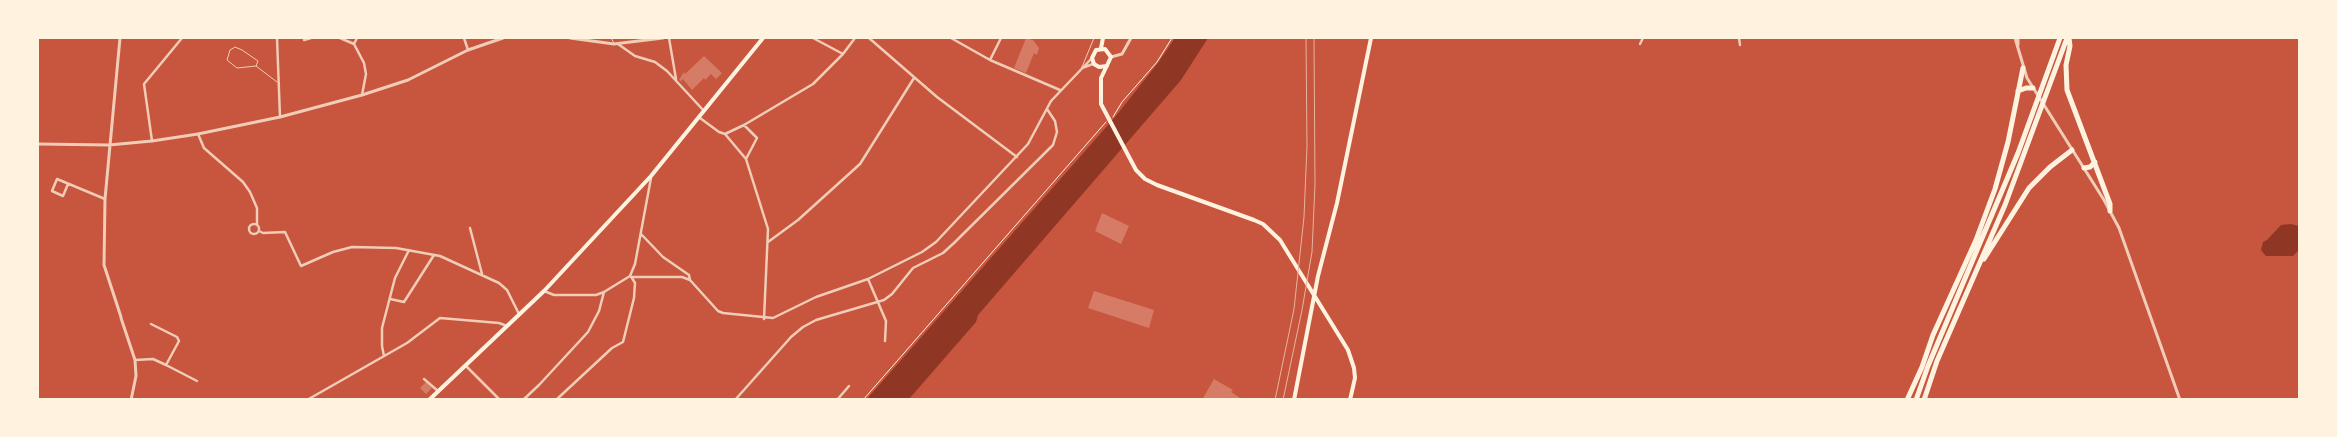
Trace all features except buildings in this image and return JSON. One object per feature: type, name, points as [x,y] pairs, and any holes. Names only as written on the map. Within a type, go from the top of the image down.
[{"type":"highway","points":[[1916,400],[1928,366],[1998,202],[2042,90],[2060,38]]},
{"type":"highway","points":[[1924,400],[1937,361],[1979,265],[2041,112],[2068,38]]},
{"type":"highway","points":[[2068,38],[2065,71],[2067,90],[2110,204],[2110,211]]},
{"type":"highway","points":[[1907,400],[1933,335],[1976,240],[1995,189],[2008,142],[2023,68]]},
{"type":"highway","points":[[2018,91],[2033,88]]},
{"type":"highway","points":[[1979,265],[2029,188],[2050,167],[2072,150]]},
{"type":"highway","points":[[2084,168],[2090,167],[2095,162]]},
{"type":"highway","points":[[1928,366],[1933,335]]},
{"type":"main road","points":[[429,400],[520,316],[651,176],[705,112],[763,38]]},
{"type":"main road","points":[[1102,48],[1103,38]]},
{"type":"main road","points":[[1294,399],[1318,276],[1338,203],[1371,38]]},
{"type":"main road","points":[[1102,48],[1108,51],[1111,57],[1101,78],[1099,95],[1106,118],[1130,161],[1145,179],[1263,224],[1280,240],[1348,350],[1354,368],[1350,399]]},
{"type":"main road","points":[[1102,48],[1094,52],[1092,58],[1094,64],[1099,67],[1106,66]]},
{"type":"main road","points":[[1099,67],[1101,78]]},
{"type":"street","points":[[120,38],[105,199],[104,265],[135,360],[136,376],[131,400]]},
{"type":"street","points":[[152,141],[144,84],[182,38]]},
{"type":"street","points":[[277,38],[280,117]]},
{"type":"street","points":[[304,40],[311,38]]},
{"type":"street","points":[[340,38],[354,44],[362,57],[366,68],[362,95]]},
{"type":"street","points":[[354,44],[357,38]]},
{"type":"street","points":[[464,38],[468,50]]},
{"type":"street","points":[[38,144],[109,145],[152,141],[198,134],[280,117],[362,95],[408,80],[468,50],[503,38]]},
{"type":"street","points":[[570,38],[616,44],[662,38]]},
{"type":"street","points":[[669,38],[676,81]]},
{"type":"street","points":[[813,38],[843,54]]},
{"type":"street","points":[[725,134],[744,125],[813,84],[843,54],[855,38]]},
{"type":"street","points":[[869,38],[914,78],[1016,158]]},
{"type":"street","points":[[951,38],[990,60],[1060,90]]},
{"type":"street","points":[[990,60],[1001,38]]},
{"type":"street","points":[[1111,57],[1122,54],[1131,38]]},
{"type":"street","points":[[1640,44],[1643,38]]},
{"type":"street","points":[[1739,38],[1740,45]]},
{"type":"street","points":[[2016,38],[2023,68],[2033,88],[2084,168],[2119,228],[2180,400]]},
{"type":"street","points":[[616,44],[635,56],[655,62],[705,112]]},
{"type":"street","points":[[642,234],[663,257],[686,272],[690,280],[720,312],[764,319],[773,318],[816,297],[868,280],[922,252],[936,242],[1028,144],[1060,90],[1092,58]]},
{"type":"street","points":[[1081,69],[1094,64]]},
{"type":"street","points":[[768,242],[798,220],[860,164],[914,78]]},
{"type":"street","points":[[735,400],[802,327],[816,320],[878,303],[892,294],[913,268],[943,253],[954,244],[1053,145],[1057,132],[1055,121],[1047,109]]},
{"type":"street","points":[[700,118],[719,132],[725,134],[746,159],[768,229],[764,319]]},
{"type":"street","points":[[744,125],[757,138],[746,159]]},
{"type":"street","points":[[198,134],[204,148],[243,182],[250,192],[257,208],[256,224],[259,231]]},
{"type":"street","points":[[631,277],[642,234],[651,176]]},
{"type":"street","points":[[68,184],[63,196],[52,191],[57,179],[105,199]]},
{"type":"street","points":[[256,224],[252,224],[250,230],[254,234],[259,231],[263,233],[284,232],[301,266],[347,247],[396,248],[450,259],[499,283],[507,290],[520,316]]},
{"type":"street","points":[[470,228],[482,274]]},
{"type":"street","points":[[384,356],[382,328],[395,278],[409,250]]},
{"type":"street","points":[[390,299],[404,302],[434,255]]},
{"type":"street","points":[[556,400],[612,348],[623,342],[634,298],[635,283],[631,277]]},
{"type":"street","points":[[544,291],[554,295],[596,295],[631,277],[682,278],[690,280]]},
{"type":"street","points":[[868,280],[886,321],[885,340]]},
{"type":"street","points":[[523,400],[539,386],[588,332],[604,292]]},
{"type":"street","points":[[307,400],[412,339],[440,318],[498,323],[508,326]]},
{"type":"street","points":[[151,324],[178,338],[166,365]]},
{"type":"street","points":[[135,360],[153,360],[198,381]]},
{"type":"street","points":[[466,366],[500,400]]},
{"type":"street","points":[[424,379],[438,391]]},
{"type":"street","points":[[837,400],[849,386]]},
{"type":"lane","points":[[611,38],[616,44]]},
{"type":"lane","points":[[1081,69],[1094,38]]},
{"type":"lane","points":[[256,66],[258,61],[242,50],[235,47],[230,50],[227,60],[237,68],[256,66],[279,83]]},
{"type":"path","points":[[863,400],[1102,126],[1113,116],[1122,102],[1157,62],[1172,38]]},
{"type":"shaded area","points":[[1175,38],[1208,38],[1181,80],[978,315],[976,322],[909,399],[866,400],[1115,117],[1158,63]]},
{"type":"shaded area","points":[[2291,224],[2299,226],[2299,250],[2293,256],[2266,256],[2261,250],[2263,242],[2281,225]]},
{"type":"railway","points":[[1275,400],[1294,309],[1304,217],[1307,146],[1306,38]]},
{"type":"railway","points":[[1283,400],[1312,252],[1315,184],[1314,38]]}]
